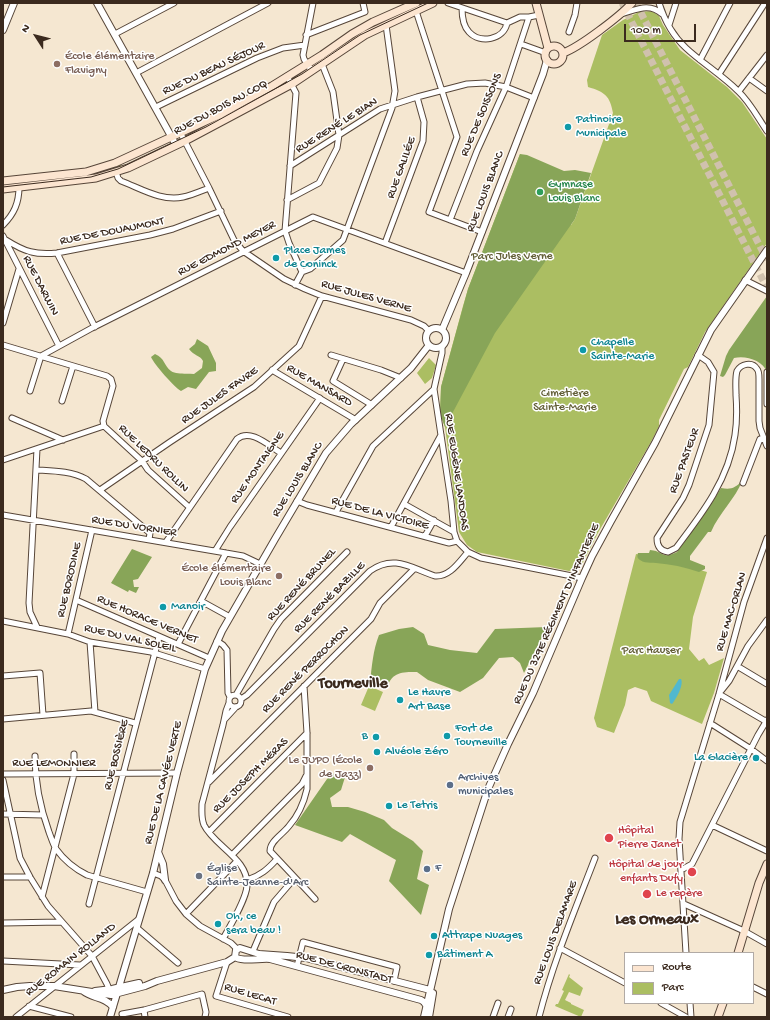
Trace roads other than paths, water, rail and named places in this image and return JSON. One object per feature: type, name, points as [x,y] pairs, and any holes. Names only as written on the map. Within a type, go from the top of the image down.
[{"type":"main road","name":"RUE DU BOIS AU COQ","points":[[3,181],[86,172],[104,168],[221,114],[272,86],[373,22],[416,7],[434,3]]},
{"type":"main road","points":[[536,3],[540,15],[547,54],[553,64],[558,64],[563,59],[563,53],[558,47],[553,46],[547,54]]},
{"type":"main road","points":[[563,53],[569,51],[619,15],[632,3]]},
{"type":"main road","name":"RUE DU BOIS AU COQ","points":[[3,189],[96,178],[116,172],[185,141],[292,84],[354,41],[386,25],[416,7]]},
{"type":"main road","points":[[738,952],[759,883],[767,864]]},
{"type":"main road","points":[[718,1017],[723,1004]]},
{"type":"street","points":[[3,30],[14,3]]},
{"type":"street","points":[[97,3],[176,145]]},
{"type":"street","points":[[115,34],[174,3]]},
{"type":"street","points":[[136,74],[268,3]]},
{"type":"street","points":[[312,71],[303,54],[313,3]]},
{"type":"street","points":[[306,35],[365,12],[363,3]]},
{"type":"street","points":[[448,3],[507,23],[520,17],[540,15]]},
{"type":"street","points":[[569,32],[576,15],[577,3]]},
{"type":"street","points":[[659,3],[669,25],[684,47],[739,91],[767,131]]},
{"type":"street","points":[[669,25],[676,3]]},
{"type":"street","points":[[700,60],[730,3]]},
{"type":"street","points":[[719,74],[765,3]]},
{"type":"street","points":[[416,7],[457,137],[428,212],[482,232]]},
{"type":"street","points":[[619,15],[651,7],[663,14]]},
{"type":"street","points":[[462,8],[462,18],[466,27],[469,32],[479,38],[486,39],[498,36],[506,28],[507,23]]},
{"type":"street","name":"RUE DE SOISSONS","points":[[450,220],[477,151],[506,87],[529,17]]},
{"type":"street","points":[[180,132],[221,211],[234,240],[243,251],[295,285],[302,272],[310,269],[343,240],[393,104],[395,91],[386,25]]},
{"type":"street","name":"RUE DU BEAU SÉJOUR","points":[[156,108],[257,58],[283,48],[305,44]]},
{"type":"street","points":[[521,44],[547,54]]},
{"type":"street","name":"RUE LOUIS BLANC","points":[[442,330],[466,274],[534,98],[543,74],[547,54]]},
{"type":"street","points":[[739,91],[767,55]]},
{"type":"street","points":[[287,200],[319,183],[337,148],[339,135],[332,92],[322,64]]},
{"type":"street","points":[[287,76],[296,93],[285,231],[302,272]]},
{"type":"street","points":[[749,78],[767,91]]},
{"type":"street","name":"RUE RENÉ LE BIAN","points":[[290,166],[380,109],[442,90],[467,84],[498,85],[534,98]]},
{"type":"street","name":"RUE GALILÉE","points":[[385,243],[425,132],[424,122],[417,98]]},
{"type":"street","points":[[116,172],[121,181],[161,196],[172,198],[183,197],[209,188]]},
{"type":"street","points":[[3,224],[16,209],[19,196],[18,187]]},
{"type":"street","name":"RUE DE DOUAUMONT","points":[[5,238],[18,248],[30,252],[42,254],[57,253],[150,235],[173,229],[221,211]]},
{"type":"street","name":"RUE EDMOND MEYER","points":[[41,356],[96,326],[313,217],[466,274]]},
{"type":"street","name":"RUE DARWIN","points":[[5,238],[59,346]]},
{"type":"street","name":"RUE DU 329E RÉGIMENT D'INFANTERIE","points":[[424,1017],[449,909],[490,784],[533,694],[582,578],[608,526],[655,443],[711,330],[767,250]]},
{"type":"street","points":[[57,253],[96,326]]},
{"type":"street","points":[[3,323],[20,269]]},
{"type":"street","points":[[746,280],[767,291]]},
{"type":"street","name":"RUE JULES VERNE","points":[[295,285],[322,296],[411,320],[424,326],[429,331]]},
{"type":"street","name":"RUE JULES FAVRE","points":[[100,490],[142,460],[254,387],[299,346],[322,296]]},
{"type":"street","points":[[436,328],[442,330],[446,334],[446,340],[442,346],[434,348],[429,345],[426,337],[429,331],[436,328]]},
{"type":"street","name":"RUE LOUIS BLANC","points":[[260,564],[326,453],[356,420],[415,364],[429,345]]},
{"type":"street","points":[[3,346],[107,376],[111,379],[113,386],[103,421],[104,426],[3,460]]},
{"type":"street","name":"RUE EUGÈNE LANDOAS","points":[[442,346],[442,353],[434,389],[451,501],[454,532],[457,541],[468,552],[481,558],[582,578]]},
{"type":"street","points":[[331,355],[381,370],[401,378]]},
{"type":"street","name":"RUE PASTEUR","points":[[698,355],[708,362],[714,372],[709,425],[683,498],[658,533],[658,546],[661,549],[668,552],[676,548],[711,501],[719,485],[730,457],[735,436],[737,414],[737,371],[739,367],[746,364],[754,366],[757,369],[760,379],[759,420],[760,428],[766,440]]},
{"type":"street","points":[[30,392],[41,356]]},
{"type":"street","points":[[343,359],[333,381],[372,405]]},
{"type":"street","points":[[62,401],[73,366]]},
{"type":"street","name":"RUE MANSARD","points":[[272,370],[356,420]]},
{"type":"street","points":[[767,372],[767,404]]},
{"type":"street","points":[[336,512],[373,446],[434,389]]},
{"type":"street","name":"RUE MONTAIGNE","points":[[215,551],[230,527],[320,398]]},
{"type":"street","points":[[12,418],[63,440]]},
{"type":"street","name":"RUE LEDRU ROLLIN","points":[[104,426],[142,460],[148,470],[189,507]]},
{"type":"street","points":[[166,542],[237,439],[245,434],[253,436],[281,453]]},
{"type":"street","points":[[391,527],[441,436]]},
{"type":"street","points":[[743,483],[760,439],[766,440],[767,446]]},
{"type":"street","points":[[37,449],[29,603],[30,612],[37,627]]},
{"type":"street","points":[[37,470],[70,473],[86,479],[150,532],[149,540]]},
{"type":"street","name":"RUE DE LA VICTOIRE","points":[[298,501],[307,505],[449,543],[457,541]]},
{"type":"street","points":[[404,504],[454,532]]},
{"type":"street","name":"RUE DU VORNIER","points":[[3,515],[243,556],[260,564]]},
{"type":"street","points":[[425,536],[434,520]]},
{"type":"street","name":"RUE BORODINE","points":[[68,634],[92,530]]},
{"type":"street","name":"RUE MAC-ORLAN","points":[[686,952],[679,839],[680,822],[719,694],[744,602],[767,538]]},
{"type":"street","name":"RUE RENÉ BRUNEL","points":[[238,697],[274,629],[347,552]]},
{"type":"street","name":"RUE RENÉ BAZILLE","points":[[238,697],[252,690],[370,571],[383,563],[397,562],[435,576],[445,575],[468,552]]},
{"type":"street","points":[[178,644],[226,553]]},
{"type":"street","name":"RUE DE LA CAVÉE VERTE","points":[[110,1017],[153,873],[177,773],[205,669],[217,641],[260,564]]},
{"type":"street","name":"RUE RENÉ PERROCHON","points":[[209,782],[371,619],[380,603],[414,569]]},
{"type":"street","name":"RUE HORACE VERNET","points":[[76,600],[210,658]]},
{"type":"street","points":[[201,601],[230,617]]},
{"type":"street","points":[[681,870],[692,864],[767,721],[719,694],[729,681],[748,646],[767,620]]},
{"type":"street","name":"RUE DU VAL SOLEIL","points":[[3,621],[68,634],[90,642],[154,653],[205,669]]},
{"type":"street","name":"RUE BOSSIÈRE","points":[[89,904],[159,637]]},
{"type":"street","points":[[217,641],[227,650],[229,700],[231,706],[236,707]]},
{"type":"street","points":[[90,642],[95,712]]},
{"type":"street","points":[[737,666],[767,684]]},
{"type":"street","points":[[3,676],[40,674],[43,715]]},
{"type":"street","points":[[304,686],[307,733],[307,789],[301,809],[290,826],[270,848],[271,853],[315,899]]},
{"type":"street","points":[[223,939],[245,896],[247,880],[238,861],[209,832],[204,824],[202,804],[209,782],[226,711],[229,700],[233,695],[238,697],[240,705],[236,707],[224,720]]},
{"type":"street","points":[[3,719],[95,712],[136,723]]},
{"type":"street","points":[[710,723],[767,761]]},
{"type":"street","name":"RUE JOSEPH MÉRAS","points":[[209,832],[307,733]]},
{"type":"street","points":[[42,897],[74,774],[74,754]]},
{"type":"street","points":[[35,756],[35,774],[43,815],[55,848],[67,862],[78,871],[96,878],[147,892]]},
{"type":"street","name":"RUE LEMONNIER","points":[[3,774],[177,773]]},
{"type":"street","points":[[232,855],[302,784],[307,774]]},
{"type":"street","points":[[3,780],[20,858],[42,897],[61,922],[92,956],[109,989]]},
{"type":"street","points":[[3,814],[43,815]]},
{"type":"street","points":[[712,825],[767,851]]},
{"type":"street","points":[[158,852],[163,864],[164,880]]},
{"type":"street","name":"RUE LOUIS DELAMARE","points":[[539,1017],[546,987],[595,858]]},
{"type":"street","points":[[247,880],[259,876],[277,859]]},
{"type":"street","points":[[186,914],[238,861]]},
{"type":"street","points":[[93,991],[105,995],[118,990],[227,962],[235,957],[237,949],[231,943],[200,926],[186,914],[176,901],[161,876],[153,873]]},
{"type":"street","points":[[3,877],[30,877]]},
{"type":"street","points":[[253,954],[274,902],[293,880]]},
{"type":"street","points":[[684,904],[744,931],[767,944]]},
{"type":"street","name":"RUE ROMAIN ROLLAND","points":[[16,1017],[139,919]]},
{"type":"street","points":[[3,923],[61,922]]},
{"type":"street","points":[[137,928],[178,963]]},
{"type":"street","points":[[297,966],[303,942],[397,967],[394,981]]},
{"type":"street","name":"RUE DE CRONSTADT","points":[[237,949],[242,948],[253,954],[270,959],[421,1000],[426,1005]]},
{"type":"street","points":[[560,948],[624,982]]},
{"type":"street","name":"RUE DE CRONSTADT","points":[[235,957],[242,960],[253,954],[299,957],[430,990]]},
{"type":"street","points":[[3,961],[80,965]]},
{"type":"street","name":"RUE LECAT","points":[[227,962],[216,996],[288,1017]]},
{"type":"street","points":[[429,1017],[432,1000],[432,980]]},
{"type":"street","points":[[3,990],[17,987],[54,986],[93,991],[109,989],[118,990]]},
{"type":"street","points":[[754,987],[767,994]]},
{"type":"street","points":[[82,990],[87,994],[107,1001],[122,1016],[202,994],[206,1012],[205,1017]]},
{"type":"street","points":[[430,990],[432,1000]]},
{"type":"street","points":[[493,1017],[498,1003]]},
{"type":"street","points":[[663,1004],[686,1017]]},
{"type":"street","points":[[690,1004],[691,1017]]},
{"type":"street","points":[[29,1006],[71,1017]]},
{"type":"street","points":[[508,1017],[511,1009]]},
{"type":"street","points":[[144,1010],[145,1017]]},
{"type":"water","points":[[679,679],[681,679],[682,682],[681,688],[672,704],[670,703],[669,695]]},
{"type":"tunnel","points":[[622,3],[767,288]]},
{"type":"tunnel","points":[[636,3],[767,260]]},
{"type":"tram line","points":[[3,187],[91,177],[118,169],[206,127],[302,74],[360,35],[428,3]]},
{"type":"place","name":"École élémentaire Flavigny","points":[[57,64]]},
{"type":"place","name":"Patinoire Municipale","points":[[568,127]]},
{"type":"place","name":"Gymnase Louis Blanc","points":[[540,192]]},
{"type":"place","name":"Place James de Coninck","points":[[276,258]]},
{"type":"place","name":"Chapelle Sainte-Marie","points":[[583,350]]},
{"type":"place","name":"École élémentaire Louis Blanc","points":[[279,576]]},
{"type":"place","name":"Manoir","points":[[163,607]]},
{"type":"place","name":"Le Havre Art Base","points":[[400,700]]},
{"type":"place","name":"Fort de Tourneville","points":[[447,736]]},
{"type":"place","name":"B","points":[[376,737]]},
{"type":"place","name":"Alvéole Zéro","points":[[377,752]]},
{"type":"place","name":"La Glacière","points":[[756,758]]},
{"type":"place","name":"Le JUPO (École de Jazz)","points":[[370,768]]},
{"type":"place","name":"Archives municipales","points":[[450,785]]},
{"type":"place","name":"Le Tetris","points":[[389,806]]},
{"type":"place","name":"Hôpital Pierre Janet","points":[[609,838]]},
{"type":"place","name":"F","points":[[427,869]]},
{"type":"place","name":"Hôpital de jour enfants Dufy","points":[[692,872]]},
{"type":"place","name":"Église Sainte-Jeanne-d'Arc","points":[[199,876]]},
{"type":"place","name":"Le repère","points":[[647,894]]},
{"type":"place","name":"Oh, ce sera beau !","points":[[218,924]]},
{"type":"place","name":"Attrape Nuages","points":[[434,936]]},
{"type":"place","name":"Bâtiment A","points":[[429,955]]},
{"type":"district","name":"Tourneville","points":[[353,685]]},
{"type":"district","name":"Les Ormeaux","points":[[657,921]]},
{"type":"park label","name":"Parc Jules Verne","points":[[512,257]]},
{"type":"park label","name":"Cimetière Sainte-Marie","points":[[565,401]]},
{"type":"park label","name":"Parc Hauser","points":[[651,651]]}]
